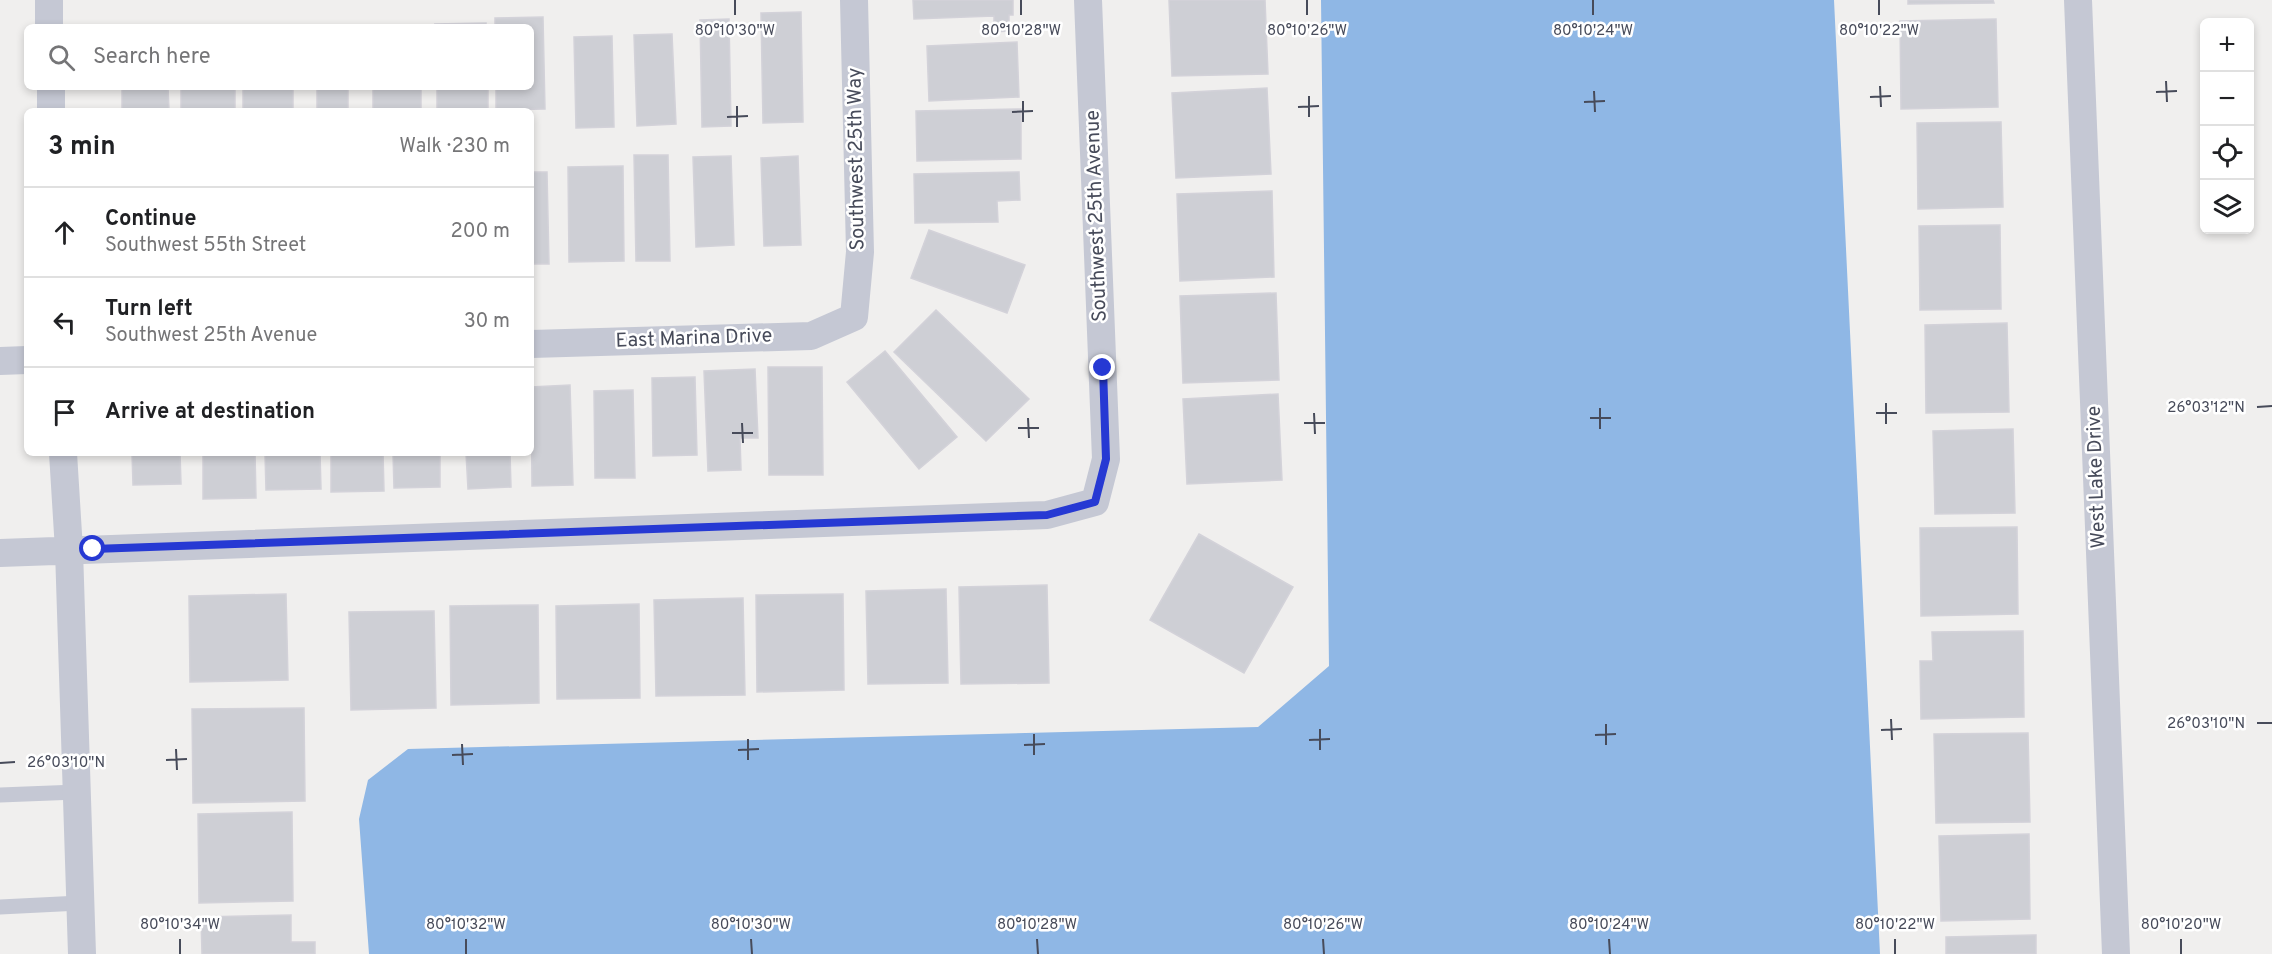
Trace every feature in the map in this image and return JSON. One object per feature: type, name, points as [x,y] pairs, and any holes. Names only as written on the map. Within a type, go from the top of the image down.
[{"type":"street","points":[[49,0],[49,24]]},
{"type":"street","name":"Southwest 25th Way","points":[[854,0],[860,252],[854,317]]},
{"type":"street","name":"Southwest 25th Avenue","points":[[69,550],[1047,515],[1095,502],[1106,459],[1088,0]]},
{"type":"street","name":"West Lake Drive","points":[[2078,0],[2116,954]]},
{"type":"street","points":[[51,90],[51,108]]},
{"type":"street","name":"East Marina Drive","points":[[534,344],[811,336],[854,317]]},
{"type":"street","points":[[0,361],[24,360]]},
{"type":"street","points":[[63,456],[69,550],[82,954]]},
{"type":"street","points":[[0,553],[69,550]]},
{"type":"lane","points":[[0,795],[77,792]]},
{"type":"lane","points":[[0,907],[80,903]]},
{"type":"water","points":[[1321,0],[1834,0],[1880,954],[369,954],[359,819],[368,780],[408,749],[1258,727],[1329,666]]},
{"type":"building","points":[[913,0],[1013,0],[1013,15],[1009,15],[1009,31],[994,32],[994,16],[914,19]]},
{"type":"building","points":[[1169,0],[1265,0],[1268,74],[1172,76]]},
{"type":"building","points":[[1908,0],[1993,0],[1994,3],[1908,4]]},
{"type":"building","points":[[801,12],[803,122],[763,123],[761,13]]},
{"type":"building","points":[[543,17],[545,109],[496,108],[496,90],[534,90],[534,24],[495,24],[495,18]]},
{"type":"building","points":[[729,19],[731,126],[702,127],[700,20]]},
{"type":"building","points":[[1996,19],[1998,107],[1901,109],[1900,21]]},
{"type":"building","points":[[486,23],[486,24],[435,24]]},
{"type":"building","points":[[672,34],[676,124],[637,126],[634,35]]},
{"type":"building","points":[[612,36],[614,127],[576,128],[574,37]]},
{"type":"building","points":[[1017,42],[1019,97],[929,101],[927,46]]},
{"type":"building","points":[[1267,88],[1271,174],[1176,178],[1172,93]]},
{"type":"building","points":[[122,90],[168,90],[169,108],[122,108]]},
{"type":"building","points":[[181,90],[235,90],[235,108],[181,108]]},
{"type":"building","points":[[243,90],[293,90],[293,108],[243,108]]},
{"type":"building","points":[[317,90],[348,90],[348,108],[317,108]]},
{"type":"building","points":[[373,90],[421,90],[421,108],[373,108]]},
{"type":"building","points":[[437,90],[488,90],[488,108],[437,108]]},
{"type":"building","points":[[1021,109],[1021,159],[917,161],[916,111]]},
{"type":"building","points":[[2001,122],[2003,207],[1918,209],[1917,123]]},
{"type":"building","points":[[634,155],[668,155],[670,261],[636,261]]},
{"type":"building","points":[[731,156],[734,245],[696,247],[693,157]]},
{"type":"building","points":[[798,156],[801,245],[764,246],[761,158]]},
{"type":"building","points":[[623,166],[624,261],[569,262],[568,167]]},
{"type":"building","points":[[534,172],[547,172],[549,264],[534,264]]},
{"type":"building","points":[[1019,172],[1020,200],[997,201],[998,222],[915,223],[914,174]]},
{"type":"building","points":[[1272,191],[1274,277],[1180,281],[1177,194]]},
{"type":"building","points":[[2000,225],[2001,309],[1920,310],[1919,226]]},
{"type":"building","points":[[929,230],[1025,265],[1007,313],[911,278]]},
{"type":"building","points":[[1276,293],[1279,380],[1183,383],[1180,296]]},
{"type":"building","points":[[936,310],[1029,399],[986,441],[894,352]]},
{"type":"building","points":[[2007,323],[2009,412],[1926,413],[1925,325]]},
{"type":"building","points":[[885,351],[957,437],[919,469],[847,382]]},
{"type":"building","points":[[768,367],[822,367],[823,475],[769,475]]},
{"type":"building","points":[[755,369],[758,438],[740,438],[741,470],[708,471],[704,371]]},
{"type":"building","points":[[695,377],[697,455],[653,456],[652,378]]},
{"type":"building","points":[[570,385],[573,485],[532,486],[534,387]]},
{"type":"building","points":[[633,390],[635,478],[595,478],[594,391]]},
{"type":"building","points":[[1278,394],[1282,480],[1187,484],[1183,399]]},
{"type":"building","points":[[2013,429],[2015,513],[1935,514],[1933,431]]},
{"type":"building","points":[[132,456],[180,456],[181,484],[133,485]]},
{"type":"building","points":[[203,456],[255,456],[256,498],[203,499]]},
{"type":"building","points":[[265,456],[320,456],[321,489],[266,490]]},
{"type":"building","points":[[331,456],[383,456],[384,491],[331,492]]},
{"type":"building","points":[[393,456],[440,456],[440,487],[394,488]]},
{"type":"building","points":[[466,456],[510,456],[511,487],[468,489]]},
{"type":"building","points":[[2017,527],[2018,614],[1921,616],[1920,528]]},
{"type":"building","points":[[1199,534],[1293,587],[1244,673],[1150,620]]},
{"type":"building","points":[[1047,585],[1049,683],[961,684],[959,587]]},
{"type":"building","points":[[946,589],[948,683],[868,684],[866,591]]},
{"type":"building","points":[[286,594],[288,680],[190,682],[189,596]]},
{"type":"building","points":[[843,594],[844,690],[757,692],[756,595]]},
{"type":"building","points":[[743,598],[745,695],[656,696],[654,600]]},
{"type":"building","points":[[639,604],[640,698],[557,699],[556,606]]},
{"type":"building","points":[[538,605],[539,703],[451,705],[450,606]]},
{"type":"building","points":[[434,611],[436,708],[351,710],[349,612]]},
{"type":"building","points":[[2023,631],[2024,717],[1921,719],[1920,661],[1933,661],[1932,632]]},
{"type":"building","points":[[304,708],[305,801],[193,803],[192,709]]},
{"type":"building","points":[[2028,733],[2030,822],[1936,823],[1934,734]]},
{"type":"building","points":[[292,812],[293,901],[199,903],[198,814]]},
{"type":"building","points":[[2029,834],[2030,919],[1941,921],[1939,836]]},
{"type":"building","points":[[291,915],[291,942],[315,942],[315,954],[202,954],[201,917]]},
{"type":"building","points":[[2036,935],[2036,954],[1946,954],[1946,937]]},
{"type":"route","points":[[93,549],[1047,515],[1095,502],[1106,459],[1103,368]]}]
